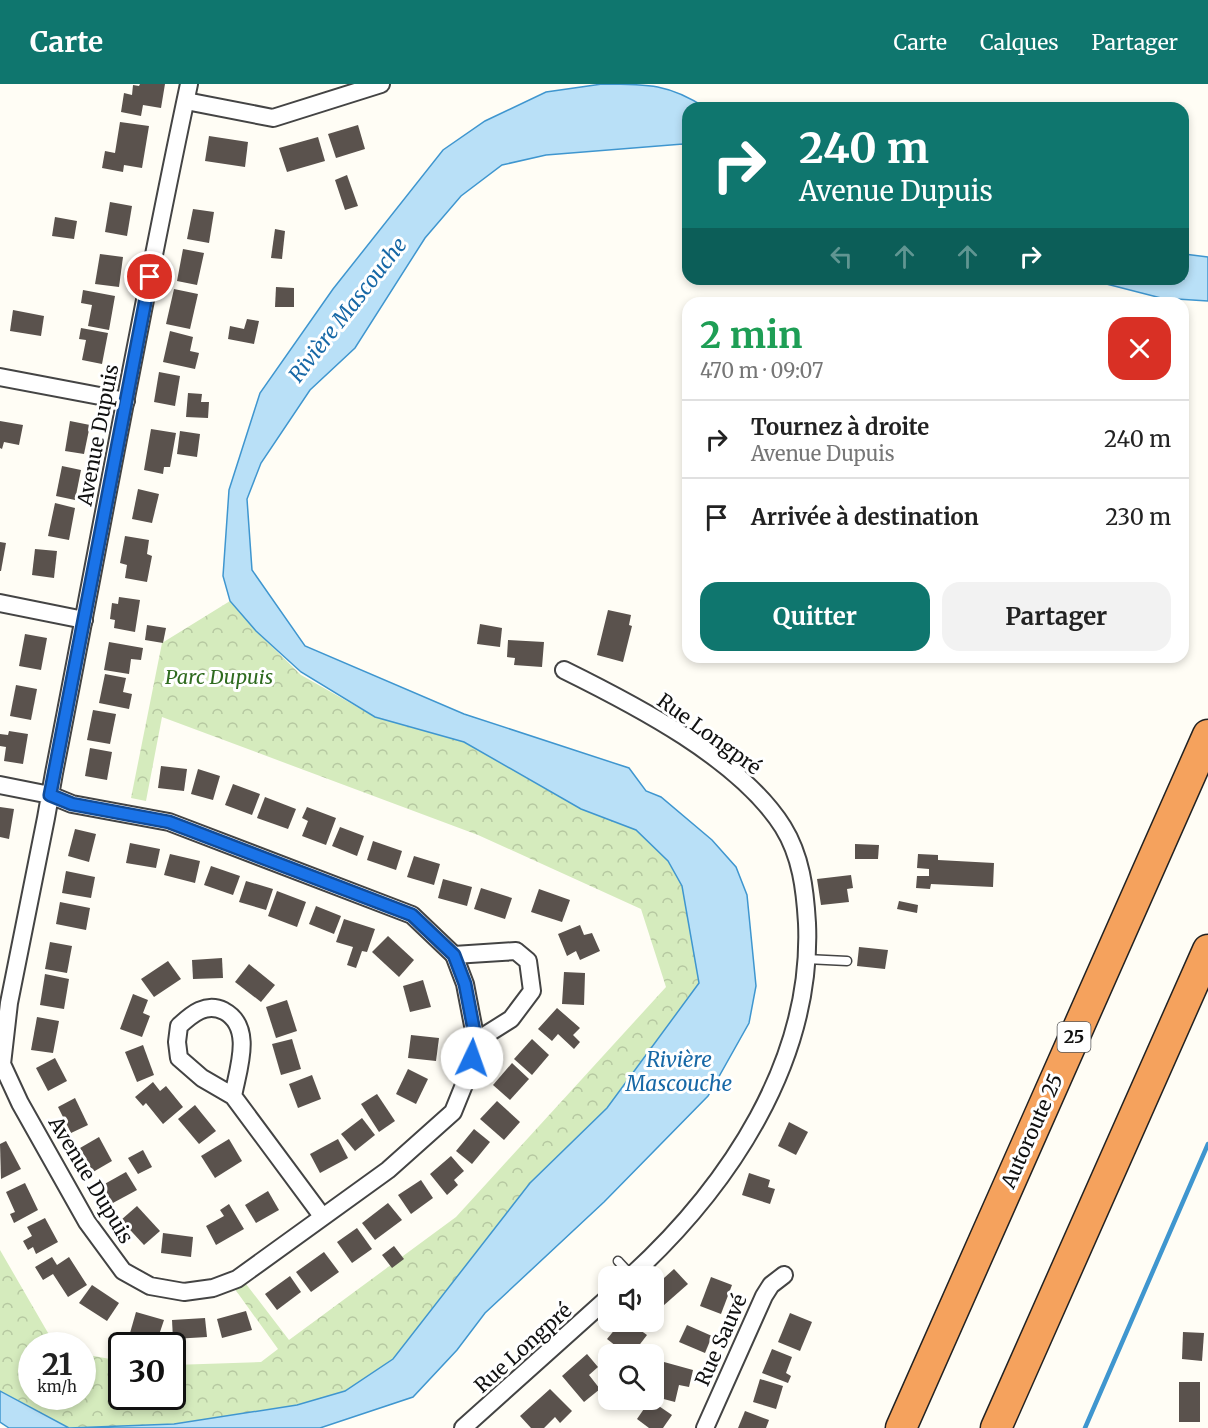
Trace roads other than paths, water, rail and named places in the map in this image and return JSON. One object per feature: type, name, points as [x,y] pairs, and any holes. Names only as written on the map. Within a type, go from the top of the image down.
[{"type":"highway","name":"Autoroute 25","points":[[901,1428],[1208,735]]},
{"type":"highway","points":[[996,1428],[1208,950]]},
{"type":"street","points":[[187,92],[273,118],[381,84]]},
{"type":"street","name":"Avenue Dupuis","points":[[50,795],[72,804],[169,822],[412,915],[454,955],[465,984],[476,1041],[468,1075],[453,1112],[388,1170],[322,1216],[279,1250],[237,1279],[213,1288],[184,1292],[150,1286],[123,1271],[87,1222],[20,1103],[2,1064],[9,1003],[187,92]]},
{"type":"street","points":[[0,377],[126,402]]},
{"type":"street","points":[[0,603],[84,620]]},
{"type":"street","name":"Rue Longpré","points":[[564,670],[637,708],[735,775],[768,807],[795,849],[801,870],[807,918],[806,959],[800,1008],[792,1040],[767,1103],[743,1142],[693,1210],[641,1266]]},
{"type":"street","points":[[0,785],[50,795]]},
{"type":"street","points":[[454,955],[516,951],[528,961],[532,991],[511,1019],[476,1041]]},
{"type":"street","points":[[233,1096],[242,1046],[240,1026],[233,1016],[216,1007],[203,1008],[179,1026],[177,1042],[179,1058],[202,1078],[233,1096],[322,1216]]},
{"type":"street","name":"Rue Sauvé","points":[[705,1428],[764,1296],[771,1285],[784,1275]]},
{"type":"street","name":"Rue Longpré","points":[[463,1428],[598,1307]]},
{"type":"lane","points":[[806,959],[847,961]]},
{"type":"lane","points":[[618,1261],[623,1266]]},
{"type":"water","name":"Rivière Mascouche","points":[[602,84],[658,87],[681,94],[696,102],[682,102],[682,144],[546,155],[502,165],[461,196],[425,238],[355,348],[310,390],[261,463],[247,499],[252,570],[305,646],[464,714],[629,768],[646,791],[661,797],[712,840],[736,867],[747,895],[756,986],[749,1023],[708,1096],[604,1202],[485,1313],[457,1350],[413,1397],[320,1428],[69,1428],[174,1424],[297,1405],[345,1391],[393,1359],[530,1183],[607,1108],[699,983],[682,886],[668,861],[636,830],[581,809],[464,742],[375,717],[301,672],[256,631],[230,601],[223,576],[229,490],[260,393],[333,289],[443,150],[485,121],[546,92]]},
{"type":"water","points":[[1189,255],[1208,257],[1208,301],[1189,300],[1189,297],[1157,297],[1110,285],[1189,285]]},
{"type":"water","points":[[0,1391],[18,1401],[18,1410],[35,1410],[69,1428],[9,1428],[0,1422]]},
{"type":"waterway","points":[[1085,1428],[1208,1144]]},
{"type":"park label","name":"Parc Dupuis","points":[[219,677]]}]
